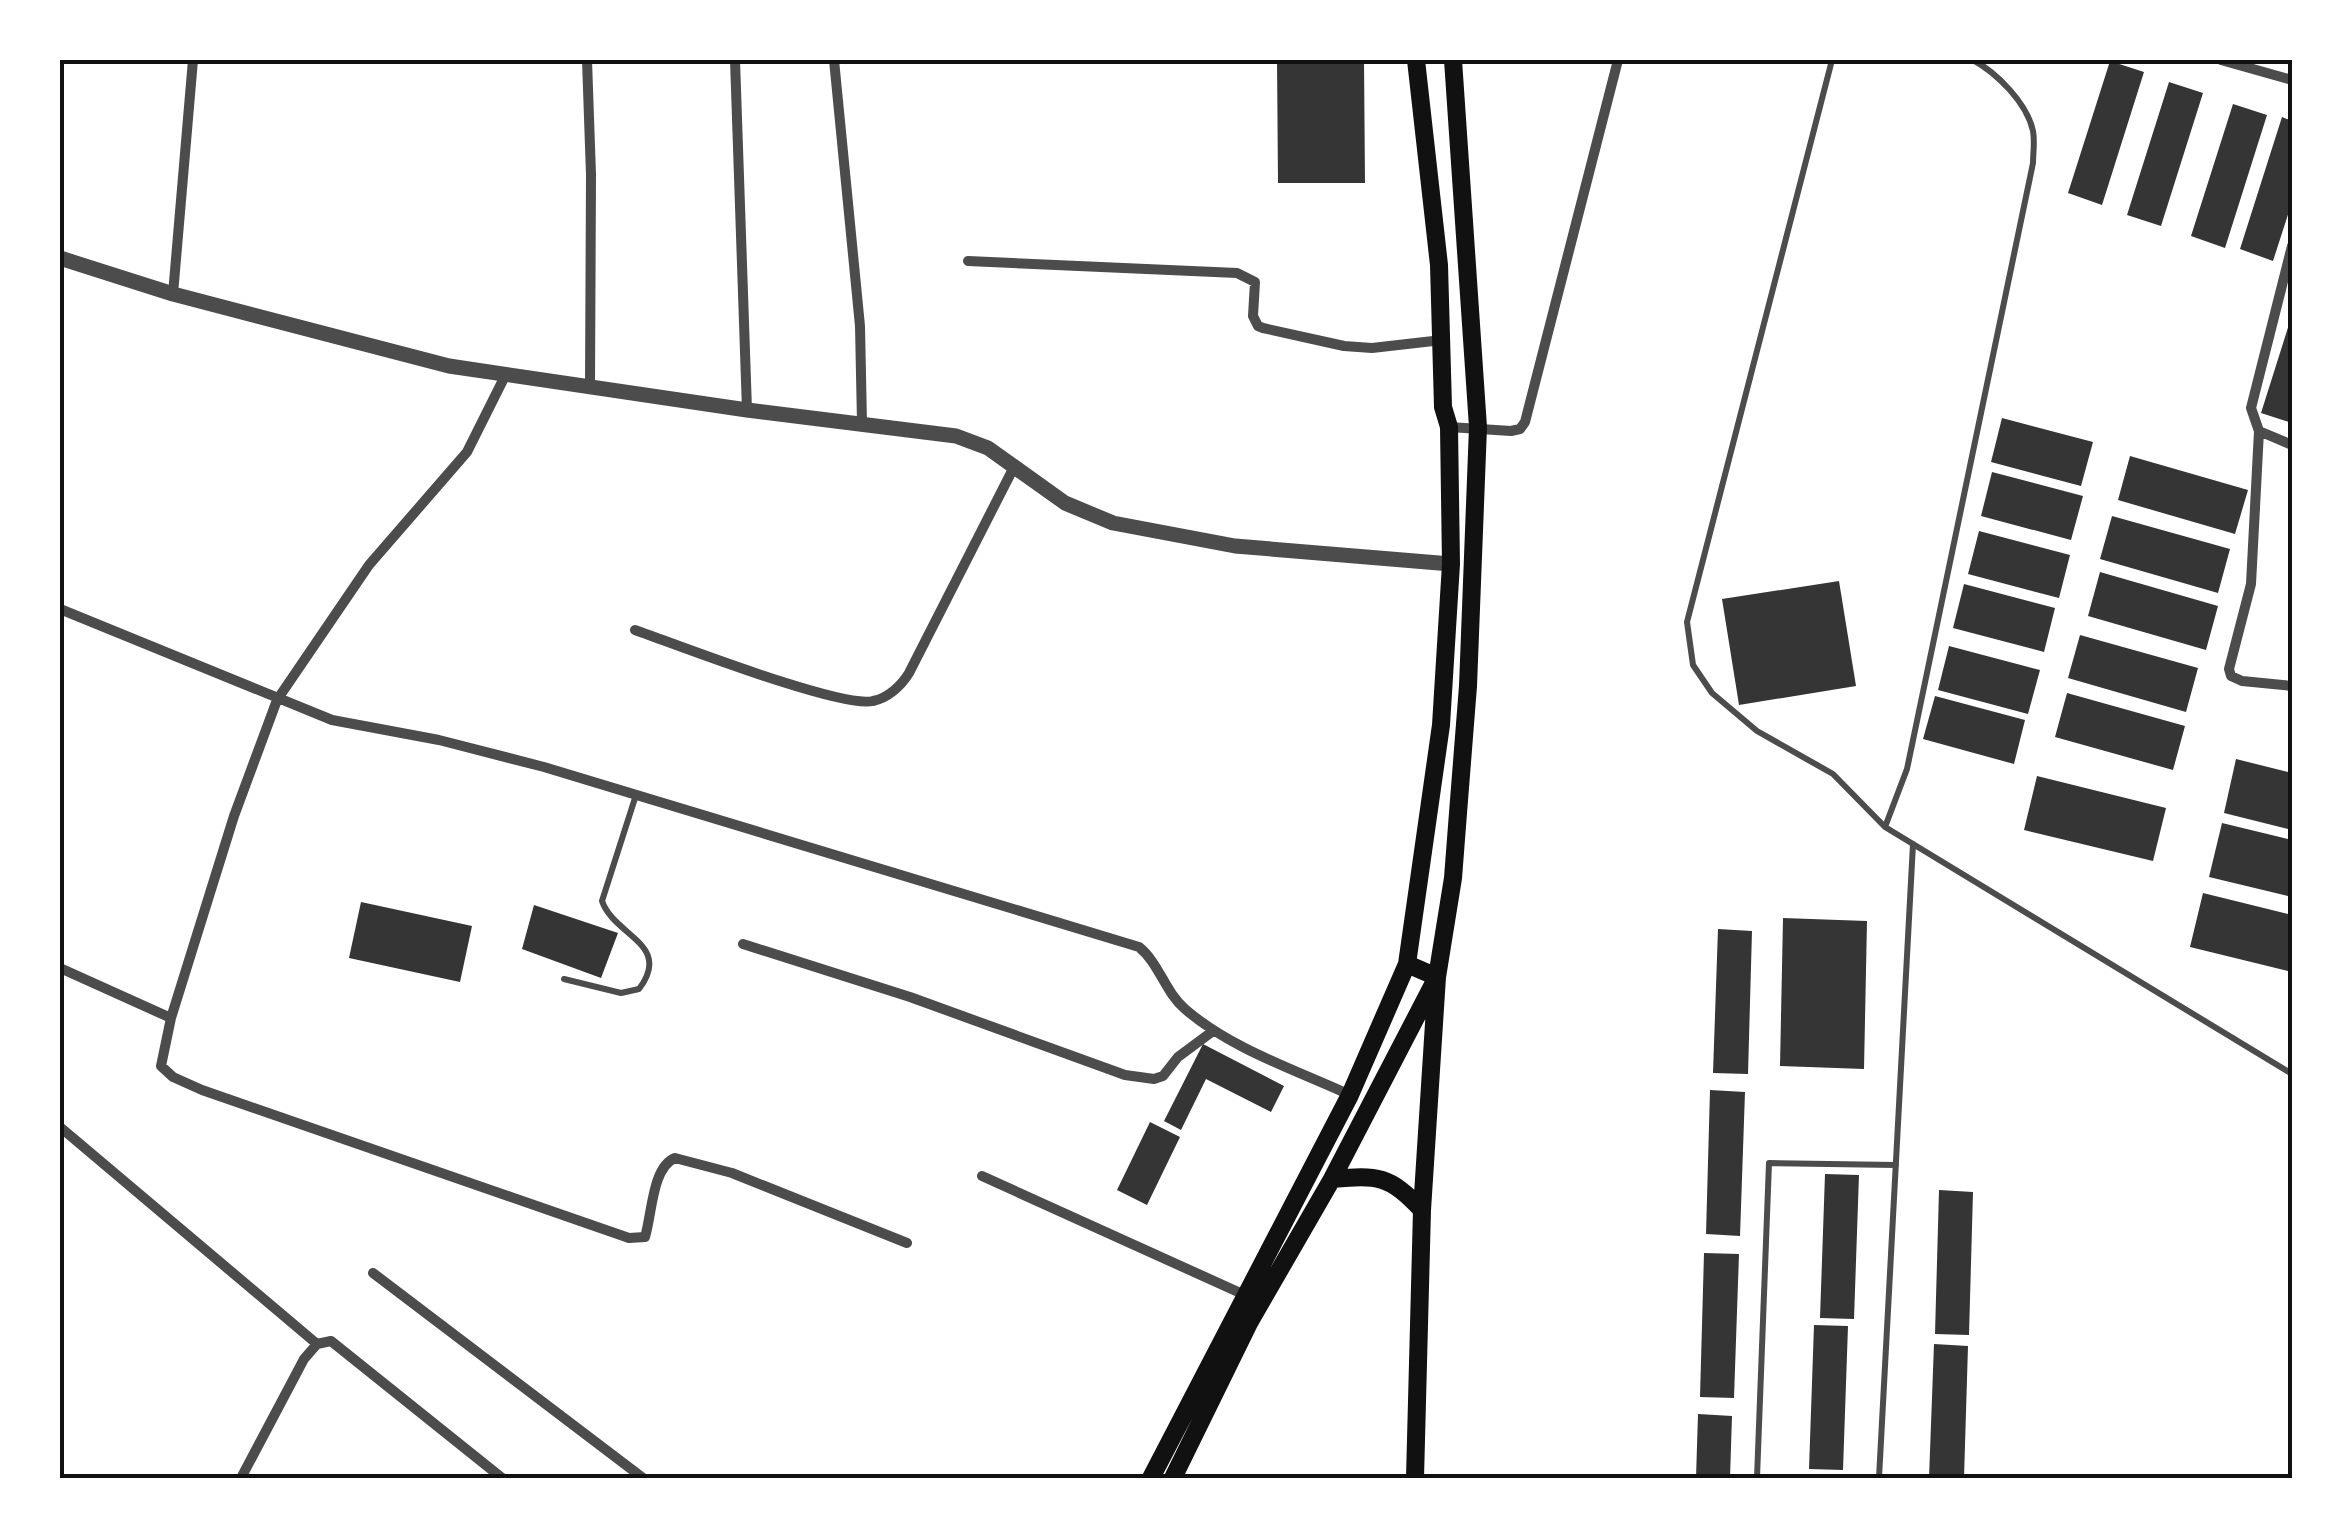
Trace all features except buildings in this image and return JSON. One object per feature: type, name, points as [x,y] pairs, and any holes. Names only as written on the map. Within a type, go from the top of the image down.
[{"type":"main road","points":[[1151,1478],[1350,1095],[1407,964],[1441,725],[1451,564],[1449,427],[1443,407],[1437,238],[1416,60]]},
{"type":"main road","points":[[1415,1478],[1422,1210],[1437,976],[1453,878],[1468,686],[1478,427],[1453,60]]},
{"type":"main road","points":[[1407,964],[1437,976]]},
{"type":"main road","points":[[1173,1478],[1249,1322],[1332,1179],[1437,976]]},
{"type":"main road","points":[[1332,1179],[1374,1176],[1405,1192],[1422,1210]]},
{"type":"street","points":[[173,294],[194,60]]},
{"type":"street","points":[[587,60],[590,386]]},
{"type":"street","points":[[734,60],[747,410]]},
{"type":"street","points":[[834,60],[860,326],[862,422]]},
{"type":"street","points":[[1449,427],[1512,431],[1526,422],[1618,60]]},
{"type":"street","points":[[2220,60],[2292,80]]},
{"type":"street","points":[[2272,75],[2277,60]]},
{"type":"street","points":[[2292,246],[2251,408],[2259,431],[2251,584],[2229,668],[2231,676],[2242,681],[2292,686]]},
{"type":"street","points":[[60,258],[173,294],[450,366],[956,436],[988,448],[1065,503],[1127,526],[1234,546],[1451,564]]},
{"type":"street","points":[[968,261],[1237,273],[1255,282],[1253,316],[1259,327],[1344,346],[1372,348],[1442,340]]},
{"type":"street","points":[[506,374],[467,452],[369,566],[276,700],[234,816],[160,1061],[173,1077],[239,1103],[629,1238],[645,1237],[660,1174],[666,1162],[675,1158],[732,1173],[907,1244]]},
{"type":"street","points":[[2259,431],[2292,445]]},
{"type":"street","points":[[635,630],[829,696],[875,701],[897,688],[909,673],[1015,466]]},
{"type":"street","points":[[60,609],[332,720],[439,740],[636,795],[1139,947],[1150,956],[1162,981],[1182,1007],[1213,1031],[1350,1095]]},
{"type":"street","points":[[742,944],[910,997],[1125,1075],[1163,1076],[1178,1057],[1213,1031]]},
{"type":"street","points":[[60,968],[171,1018]]},
{"type":"street","points":[[60,1127],[316,1344]]},
{"type":"street","points":[[982,1176],[1247,1296]]},
{"type":"street","points":[[373,1273],[643,1478]]},
{"type":"street","points":[[241,1478],[304,1359],[316,1344],[332,1341],[502,1478]]},
{"type":"lane","points":[[1832,60],[1687,622],[1693,665],[1712,693],[1757,732],[1833,774],[1885,827],[2292,1074]]},
{"type":"lane","points":[[1885,827],[1907,769],[2033,164],[2033,132],[2020,104],[1990,70],[1972,60]]},
{"type":"lane","points":[[564,979],[622,993],[639,990],[645,981],[648,954],[643,945],[606,914],[602,901],[636,795]]},
{"type":"lane","points":[[1879,1478],[1913,844]]},
{"type":"lane","points":[[1756,1478],[1770,1163],[1896,1165]]}]
